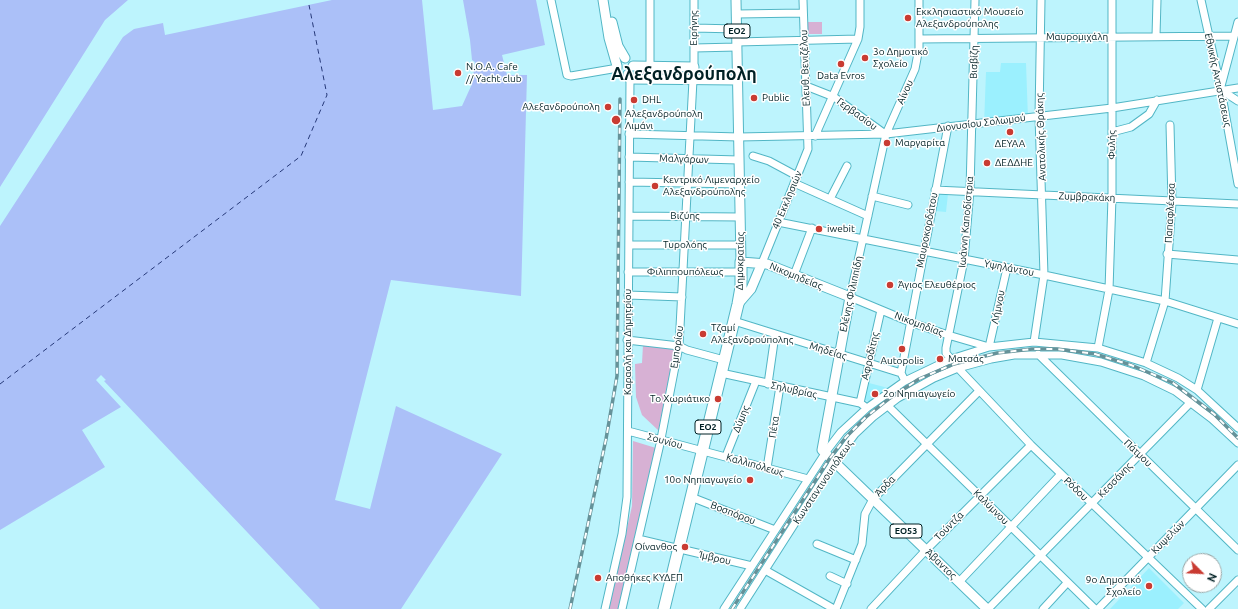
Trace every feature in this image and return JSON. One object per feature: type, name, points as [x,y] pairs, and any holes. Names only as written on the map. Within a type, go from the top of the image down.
[{"type":"highway","name":"Δημοκρατίας","points":[[664,609],[738,304],[741,267]]},
{"type":"main road","points":[[603,0],[609,38],[620,73],[693,80],[738,80]]},
{"type":"main road","points":[[608,0],[614,32],[619,48],[625,58],[630,60],[630,73]]},
{"type":"main road","name":"Δημοκρατίας","points":[[736,0],[741,267]]},
{"type":"main road","points":[[617,67],[619,61],[625,58]]},
{"type":"main road","points":[[630,73],[650,66],[694,67]]},
{"type":"main road","name":"Ειρήνης","points":[[693,80],[694,67]]},
{"type":"main road","points":[[738,304],[751,289],[762,263]]},
{"type":"main road","name":"Νικομηδείας","points":[[741,267],[762,263],[794,274],[850,297]]},
{"type":"main road","name":"Ελένης Φιλιππίδη","points":[[825,454],[821,445],[850,297]]},
{"type":"main road","name":"Άβαντος","points":[[825,454],[988,609]]},
{"type":"street","points":[[551,0],[567,75],[617,67]]},
{"type":"street","points":[[650,0],[650,66]]},
{"type":"street","name":"Ειρήνης","points":[[694,0],[694,67]]},
{"type":"street","name":"Ελευθ. Βενιζέλου","points":[[803,0],[806,86],[812,136]]},
{"type":"street","name":"40 Εκκλησιών","points":[[762,263],[808,151],[812,136],[834,97],[858,39],[860,27],[860,0]]},
{"type":"street","name":"Αίνου","points":[[886,134],[915,69],[919,39],[919,0]]},
{"type":"street","name":"Βισβίζη","points":[[971,124],[975,39],[975,0]]},
{"type":"street","name":"Ανατολικής Θράκης","points":[[1034,342],[1044,275],[1043,195],[1039,116],[1041,0]]},
{"type":"street","name":"Φυλής","points":[[1098,348],[1109,290],[1112,197],[1112,0]]},
{"type":"street","points":[[1156,0],[1156,36]]},
{"type":"street","name":"Εθνικής Αντιστάσεως","points":[[1201,0],[1221,90],[1238,184]]},
{"type":"street","points":[[736,14],[803,13]]},
{"type":"street","points":[[1238,22],[1221,90],[1238,101]]},
{"type":"street","points":[[694,28],[737,29]]},
{"type":"street","name":"Μαυρομιχάλη","points":[[919,39],[1234,36]]},
{"type":"street","points":[[694,48],[804,39],[858,39]]},
{"type":"street","name":"Καραολή και Δημητρίου","points":[[605,609],[625,518],[627,497],[630,73]]},
{"type":"street","name":"Εμπορίου","points":[[622,609],[661,440],[679,346],[693,80]]},
{"type":"street","name":"Γερβασίου","points":[[806,86],[834,97],[886,134]]},
{"type":"street","name":"Διονυσίου Σολωμού","points":[[629,134],[690,136],[812,136],[886,134],[1112,108],[1238,88]]},
{"type":"street","points":[[1112,132],[1131,127],[1149,114],[1157,100]]},
{"type":"street","name":"Ιωάννη Καποδίστρια","points":[[954,364],[946,351],[964,260],[970,190],[971,124]]},
{"type":"street","name":"Παπαφλέσσα","points":[[1146,363],[1165,301],[1167,254],[1172,202],[1170,125]]},
{"type":"street","name":"Μαυροκορδάτου","points":[[901,373],[948,126]]},
{"type":"street","name":"Ελένης Φιλιππίδη","points":[[850,297],[886,134]]},
{"type":"street","points":[[753,156],[769,162],[796,180],[830,199],[868,216]]},
{"type":"street","name":"Μαλγάρων","points":[[629,157],[739,160]]},
{"type":"street","points":[[830,199],[847,166]]},
{"type":"street","points":[[629,182],[740,184]]},
{"type":"street","name":"Ζυμβρακάκη","points":[[935,190],[970,190],[1043,195],[1112,197],[1172,202],[1238,204]]},
{"type":"street","points":[[872,196],[908,205]]},
{"type":"street","name":"Βιζύης","points":[[629,216],[740,217]]},
{"type":"street","name":"Υψηλάντου","points":[[778,222],[1044,275],[1165,301],[1238,324]]},
{"type":"street","points":[[794,274],[812,228]]},
{"type":"street","name":"Τυρολόης","points":[[629,245],[741,245]]},
{"type":"street","points":[[1167,254],[1238,260]]},
{"type":"street","name":"Φιλιππουπόλεως","points":[[628,272],[684,273],[741,267]]},
{"type":"street","name":"Λήμνου","points":[[989,347],[1007,268]]},
{"type":"street","points":[[628,295],[682,297]]},
{"type":"street","name":"Νικομηδίας","points":[[850,297],[948,336],[989,347]]},
{"type":"street","name":"Αφροδίτης","points":[[860,403],[881,310]]},
{"type":"street","points":[[1197,390],[1218,318]]},
{"type":"street","name":"Μηδείας","points":[[734,321],[901,373]]},
{"type":"street","points":[[768,384],[775,335]]},
{"type":"street","points":[[627,340],[679,346],[687,350],[724,360]]},
{"type":"street","name":"Κωνσταντινουπόλεως","points":[[740,609],[834,462],[860,430],[887,405],[954,364],[989,347],[1034,342],[1098,348],[1146,363],[1178,378],[1197,390],[1238,428]]},
{"type":"street","name":"Κωνσταντινουπόλεως","points":[[954,364],[1038,354],[1062,355],[1101,362],[1162,383],[1191,402],[1238,443]]},
{"type":"street","name":"Πάτμου","points":[[1038,354],[1238,550]]},
{"type":"street","points":[[724,609],[808,479],[846,427],[867,408],[905,381],[954,364]]},
{"type":"street","name":"Ρόδου","points":[[954,364],[1031,445],[1202,609]]},
{"type":"street","name":"Σηλυβρίας","points":[[721,373],[830,398],[860,403],[867,408]]},
{"type":"street","points":[[901,373],[905,381]]},
{"type":"street","name":"Δύμης","points":[[726,456],[756,381]]},
{"type":"street","name":"Πέτα","points":[[767,468],[780,386]]},
{"type":"street","name":"Άρδα","points":[[835,609],[847,584],[863,541],[865,514],[873,499],[927,443],[980,392]]},
{"type":"street","name":"Κεσσάνης","points":[[988,609],[1191,402]]},
{"type":"street","name":"Καλύμνου","points":[[887,405],[1095,609]]},
{"type":"street","name":"Σουνίου","points":[[628,431],[702,450]]},
{"type":"street","name":"Τούντζα","points":[[870,609],[979,496],[1031,445]]},
{"type":"street","name":"Καλλιπόλεως","points":[[702,450],[808,479]]},
{"type":"street","name":"Κυψελών","points":[[1098,609],[1196,510],[1238,465]]},
{"type":"street","points":[[959,582],[1061,474]]},
{"type":"street","name":"Βοσπόρου","points":[[691,497],[776,530]]},
{"type":"street","name":"Ίμβρου","points":[[638,539],[678,550],[752,566]]},
{"type":"street","points":[[817,544],[856,560]]},
{"type":"street","points":[[765,570],[805,594],[835,609]]},
{"type":"street","points":[[830,576],[847,584]]},
{"type":"street","points":[[1210,609],[1238,580]]},
{"type":"street","points":[[1043,609],[1067,583]]},
{"type":"shaded area","points":[[0,0],[128,0],[105,20],[0,187]]},
{"type":"shaded area","points":[[332,0],[422,0],[433,110],[462,106],[472,84],[475,62],[472,60],[463,0],[536,0],[545,45],[502,55],[507,75],[527,75],[521,296],[391,280],[335,500],[370,509],[396,406],[502,454],[401,609],[320,609],[104,381],[106,380],[101,375],[96,380],[121,407],[82,430],[105,467],[0,530],[0,226],[123,37],[134,29],[163,23],[165,35]]},
{"type":"shaded area","points":[[808,22],[822,22],[822,34],[808,34]]},
{"type":"shaded area","points":[[1001,63],[1026,63],[1028,119],[984,125],[986,72],[1000,72]]},
{"type":"shaded area","points":[[637,69],[686,71],[687,76],[637,75]]},
{"type":"shaded area","points":[[938,193],[948,194],[946,212],[935,211]]},
{"type":"shaded area","points":[[643,345],[675,349],[659,431],[642,415],[636,397],[635,364],[642,363]]},
{"type":"shaded area","name":"2ο Νηπιαγωγείο","points":[[869,383],[892,389],[870,403],[864,399]]},
{"type":"shaded area","points":[[633,441],[656,448],[618,609],[609,609],[632,506]]},
{"type":"shaded area","name":"9ο Δημοτικό Σχολείο","points":[[1149,568],[1184,603],[1178,609],[1110,609]]},
{"type":"ferry route","points":[[0,384],[301,156],[327,95],[309,5]]},
{"type":"railway","points":[[570,609],[606,439],[617,376],[620,99]]},
{"type":"railway","points":[[732,609],[830,458],[846,437],[866,417],[890,398],[919,379],[954,364],[997,353],[1032,349],[1057,349],[1095,354],[1131,365],[1173,383],[1214,414],[1238,438]]},
{"type":"place","name":"Εκκλησιαστικό Μουσείο Αλεξανδρούπολης","points":[[908,18]]},
{"type":"place","name":"3ο Δημοτικό Σχολείο","points":[[865,58]]},
{"type":"place","name":"Data Evros","points":[[841,64]]},
{"type":"place","name":"N.O.A. Cafe // Yacht club","points":[[458,73]]},
{"type":"place","name":"Public","points":[[754,98]]},
{"type":"place","name":"DHL","points":[[634,100]]},
{"type":"place","name":"Αλεξανδρούπολη","points":[[608,107]]},
{"type":"place","name":"Αλεξανδρούπολη Λιμάνι","points":[[616,120]]},
{"type":"place","name":"ΔΕΥΑΑ","points":[[1010,132]]},
{"type":"place","name":"Μαργαρίτα","points":[[887,143]]},
{"type":"place","name":"ΔΕΔΔΗΕ","points":[[987,163]]},
{"type":"place","name":"Κεντρικό Λιμεναρχείο Αλεξανδρούπολης","points":[[655,186]]},
{"type":"place","name":"iwebit","points":[[819,229]]},
{"type":"place","name":"Άγιος Ελευθέριος","points":[[890,285]]},
{"type":"place","name":"Tζαμί Αλεξανδρούπολης","points":[[703,334]]},
{"type":"place","name":"Autopolis","points":[[902,349]]},
{"type":"place","name":"Ματσάς","points":[[940,359]]},
{"type":"place","name":"2ο Νηπιαγωγείο","points":[[875,394]]},
{"type":"place","name":"Το Χωριάτικο","points":[[718,399]]},
{"type":"place","name":"10ο Νηπιαγωγείο","points":[[750,480]]},
{"type":"place","name":"Οίνανθος","points":[[685,547]]},
{"type":"place","name":"Αποθήκες ΚΥΔΕΠ","points":[[598,578]]},
{"type":"place","name":"9ο Δημοτικό Σχολείο","points":[[1149,586]]},
{"type":"district","name":"Αλεξανδρούπολη","points":[[684,74]]}]
